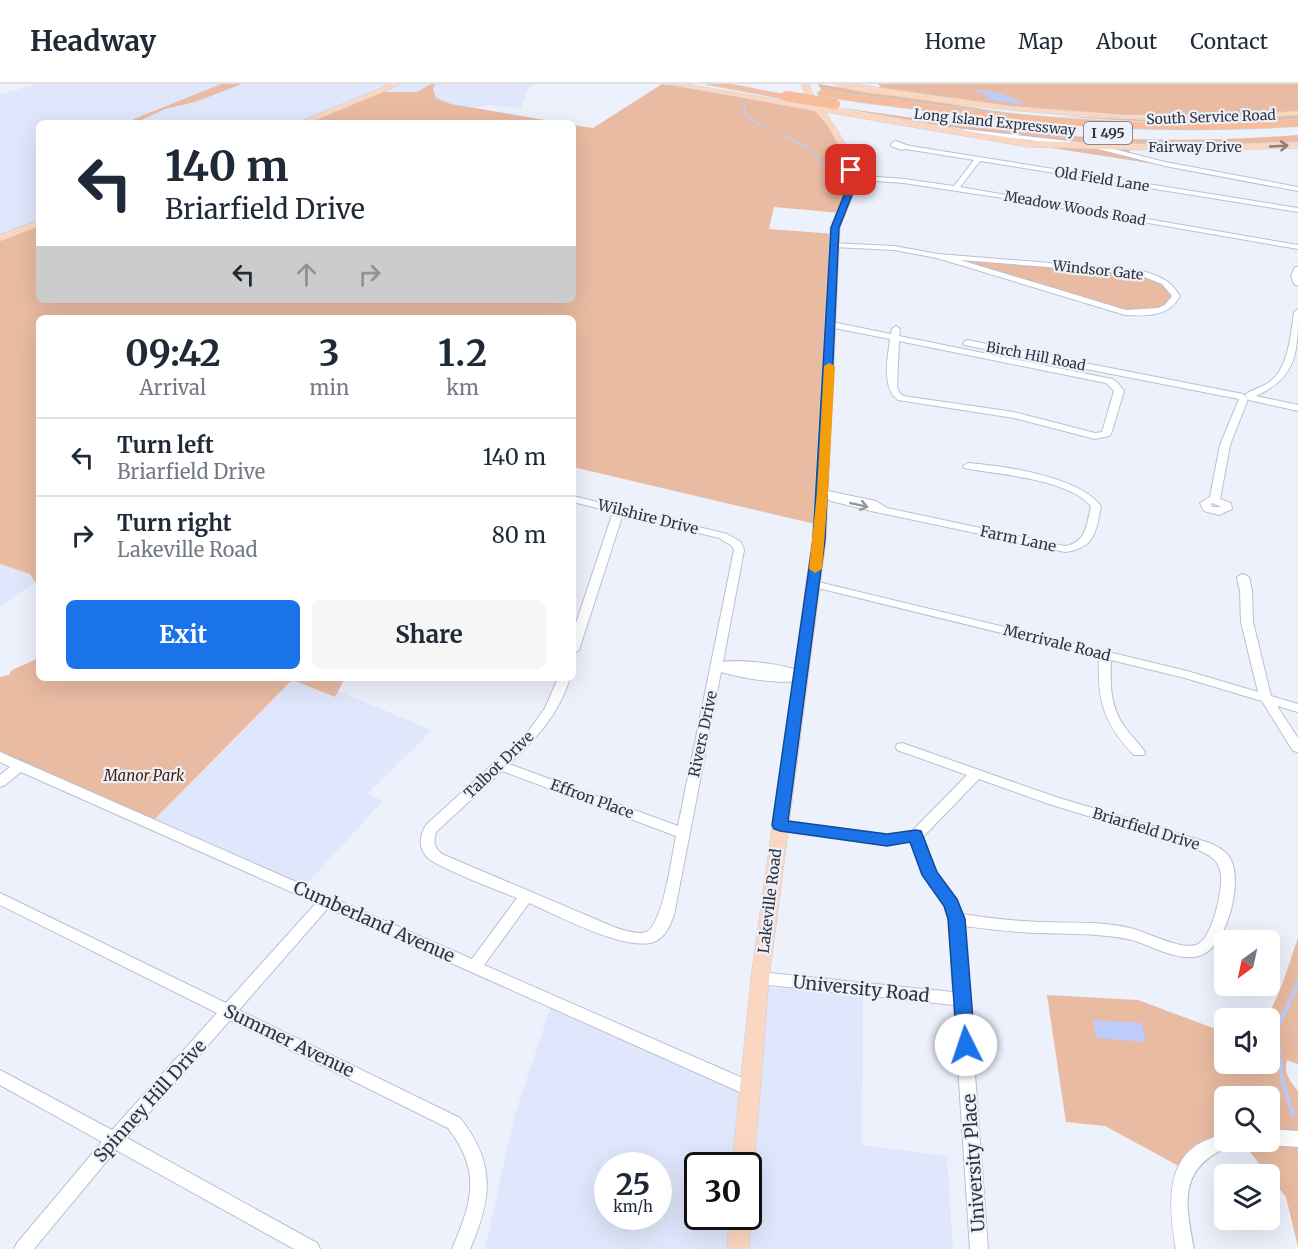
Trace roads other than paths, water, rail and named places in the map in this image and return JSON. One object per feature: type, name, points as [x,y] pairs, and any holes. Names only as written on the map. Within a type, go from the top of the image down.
[{"type":"highway","points":[[711,84],[794,91]]},
{"type":"highway","name":"Long Island Expressway","points":[[730,84],[822,93],[970,115],[1087,126],[1206,128],[1298,121]]},
{"type":"highway","name":"Long Island Expressway","points":[[764,84],[837,103],[1000,124],[1098,133],[1208,135],[1298,131]]},
{"type":"highway","points":[[933,99],[1010,113],[1103,122],[1204,124],[1298,121]]},
{"type":"main road","points":[[308,120],[398,84]]},
{"type":"main road","name":"Fairway Drive","points":[[672,84],[1020,143],[1094,146],[1134,151],[1298,145]]},
{"type":"main road","points":[[811,84],[818,108],[846,155],[851,177]]},
{"type":"main road","name":"South Service Road","points":[[838,84],[1024,112],[1121,118],[1226,118],[1298,113]]},
{"type":"main road","points":[[794,91],[818,108]]},
{"type":"main road","name":"Lakeville Road","points":[[744,1152],[748,1088],[760,978],[814,584],[823,493],[835,228],[848,195],[851,177]]},
{"type":"main road","points":[[0,238],[36,224]]},
{"type":"main road","points":[[738,1249],[739,1230]]},
{"type":"street","points":[[818,108],[957,130],[1094,146]]},
{"type":"street","points":[[1020,143],[1298,189]]},
{"type":"street","name":"Old Field Lane","points":[[906,147],[1298,210]]},
{"type":"street","points":[[1134,151],[1206,172]]},
{"type":"street","points":[[956,188],[978,159]]},
{"type":"street","name":"Meadow Woods Road","points":[[851,177],[956,188],[1298,247]]},
{"type":"street","name":"Windsor Gate","points":[[834,244],[894,248],[938,256],[1137,272],[1161,280],[1174,290],[1176,296],[1172,304],[1164,309],[1149,312],[1125,312],[938,256]]},
{"type":"street","points":[[1298,269],[1295,276],[1298,284]]},
{"type":"street","points":[[1215,500],[1225,445],[1246,397],[1275,382],[1284,372],[1295,335],[1298,312]]},
{"type":"street","points":[[832,321],[895,333],[1099,378],[1117,386],[1118,394],[1106,434],[1101,436],[1014,415],[901,398],[894,393],[893,387],[895,333]]},
{"type":"street","name":"Birch Hill Road","points":[[895,333],[1298,408]]},
{"type":"street","points":[[1287,360],[1298,363]]},
{"type":"street","name":"Farm Lane","points":[[823,493],[872,503],[882,509],[1065,549],[1074,549],[1084,545],[1088,539],[1096,506],[1092,498],[1074,490],[1011,472],[987,466],[968,466]]},
{"type":"street","name":"Wilshire Drive","points":[[576,500],[723,536]]},
{"type":"street","points":[[576,641],[619,510]]},
{"type":"street","name":"Rivers Drive","points":[[527,896],[624,936],[640,939],[651,936],[660,929],[666,915],[739,550],[737,544],[723,536]]},
{"type":"street","points":[[1242,577],[1246,591],[1247,622],[1264,697],[1298,748]]},
{"type":"street","name":"Merrivale Road","points":[[814,584],[1187,675],[1298,708]]},
{"type":"street","points":[[1105,655],[1103,687],[1107,704],[1118,728],[1139,752]]},
{"type":"street","points":[[717,667],[741,672],[788,677],[801,676]]},
{"type":"street","name":"Talbot Drive","points":[[527,896],[431,854],[426,846],[427,836],[431,829],[531,736],[543,721],[561,690],[563,681]]},
{"type":"street","name":"Briarfield Drive","points":[[902,747],[976,774],[1210,849],[1221,856],[1226,864],[1226,897],[1219,923],[1210,943],[1203,950],[1193,951],[1114,930],[1025,927],[956,919]]},
{"type":"street","name":"Cumberland Avenue","points":[[0,757],[748,1088]]},
{"type":"street","name":"Effron Place","points":[[500,765],[683,832]]},
{"type":"street","points":[[0,782],[20,766]]},
{"type":"street","points":[[780,825],[887,840],[916,836],[976,774]]},
{"type":"street","name":"University Place","points":[[916,836],[930,875],[952,904],[956,919],[979,1249]]},
{"type":"street","points":[[474,967],[527,896]]},
{"type":"street","name":"Summer Avenue","points":[[0,899],[454,1123],[466,1136],[476,1157],[479,1171],[479,1199],[473,1223],[461,1249]]},
{"type":"street","name":"Spinney Hill Drive","points":[[23,1249],[115,1140],[326,901]]},
{"type":"street","name":"University Road","points":[[760,978],[963,999]]},
{"type":"street","points":[[0,1077],[311,1249]]},
{"type":"street","points":[[1280,1138],[1298,1139]]},
{"type":"street","points":[[1185,1249],[1178,1205],[1181,1181],[1192,1161],[1214,1147]]},
{"type":"water","points":[[973,90],[1001,93],[1024,103],[987,99],[984,94]]},
{"type":"water","points":[[1093,1020],[1142,1023],[1146,1042],[1096,1038]]},
{"type":"waterway","points":[[743,103],[747,118],[765,127]]},
{"type":"waterway","points":[[783,135],[809,148],[829,171]]},
{"type":"waterway","points":[[1293,1115],[1282,1079],[1277,1029],[1298,983]]},
{"type":"park label","name":"Manor Park","points":[[144,776]]}]
